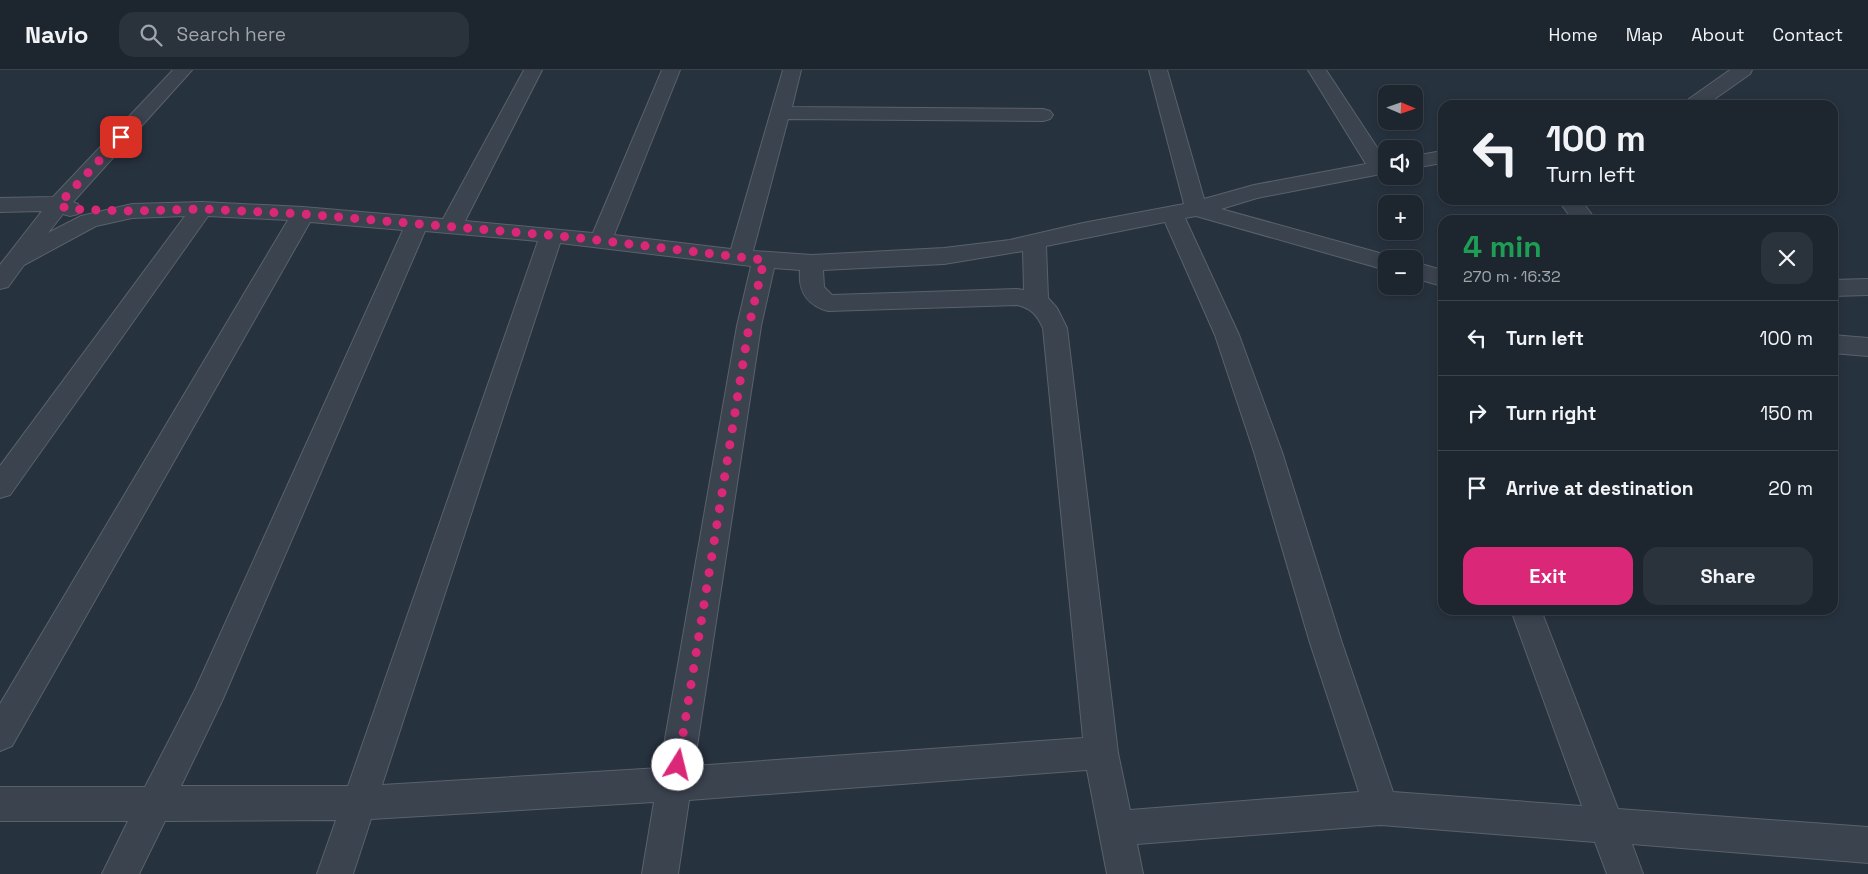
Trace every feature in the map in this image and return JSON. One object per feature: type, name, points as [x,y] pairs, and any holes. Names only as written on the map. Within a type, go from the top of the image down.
[{"type":"street","points":[[0,281],[59,204],[183,70]]},
{"type":"street","points":[[450,226],[533,70]]},
{"type":"street","points":[[601,240],[670,70]]},
{"type":"street","points":[[660,874],[749,326],[752,258],[781,113],[792,70]]},
{"type":"street","points":[[1158,70],[1184,211],[1268,452],[1326,643],[1381,808]]},
{"type":"street","points":[[1317,70],[1378,160]]},
{"type":"street","points":[[1700,100],[1743,70]]},
{"type":"street","points":[[781,113],[1043,115]]},
{"type":"street","points":[[1423,160],[1438,158]]},
{"type":"street","points":[[0,205],[59,204],[67,209],[132,211],[202,209],[303,214],[551,235],[812,263],[944,256],[1010,247],[1083,230],[1184,211],[1254,192],[1378,168]]},
{"type":"street","points":[[1573,205],[1581,215]]},
{"type":"street","points":[[0,487],[202,209]]},
{"type":"street","points":[[14,261],[89,221],[132,211]]},
{"type":"street","points":[[1184,211],[1378,260]]},
{"type":"street","points":[[0,735],[303,214]]},
{"type":"street","points":[[120,874],[206,701],[418,224]]},
{"type":"street","points":[[335,874],[551,235]]},
{"type":"street","points":[[1034,241],[1036,302]]},
{"type":"street","points":[[812,263],[811,289],[817,297],[828,303],[1017,297],[1036,302],[1048,311],[1055,328],[1101,753],[1125,874]]},
{"type":"street","points":[[1423,273],[1438,277]]},
{"type":"street","points":[[1838,288],[1868,287]]},
{"type":"street","points":[[1838,344],[1868,347]]},
{"type":"street","points":[[1528,615],[1625,874]]},
{"type":"street","points":[[0,804],[359,803],[675,784],[1101,753]]},
{"type":"street","points":[[1117,828],[1381,808],[1868,845]]},
{"type":"route","points":[[121,137],[59,204],[67,209],[132,211],[202,209],[303,214],[571,237],[764,260],[749,326],[678,765]]}]
